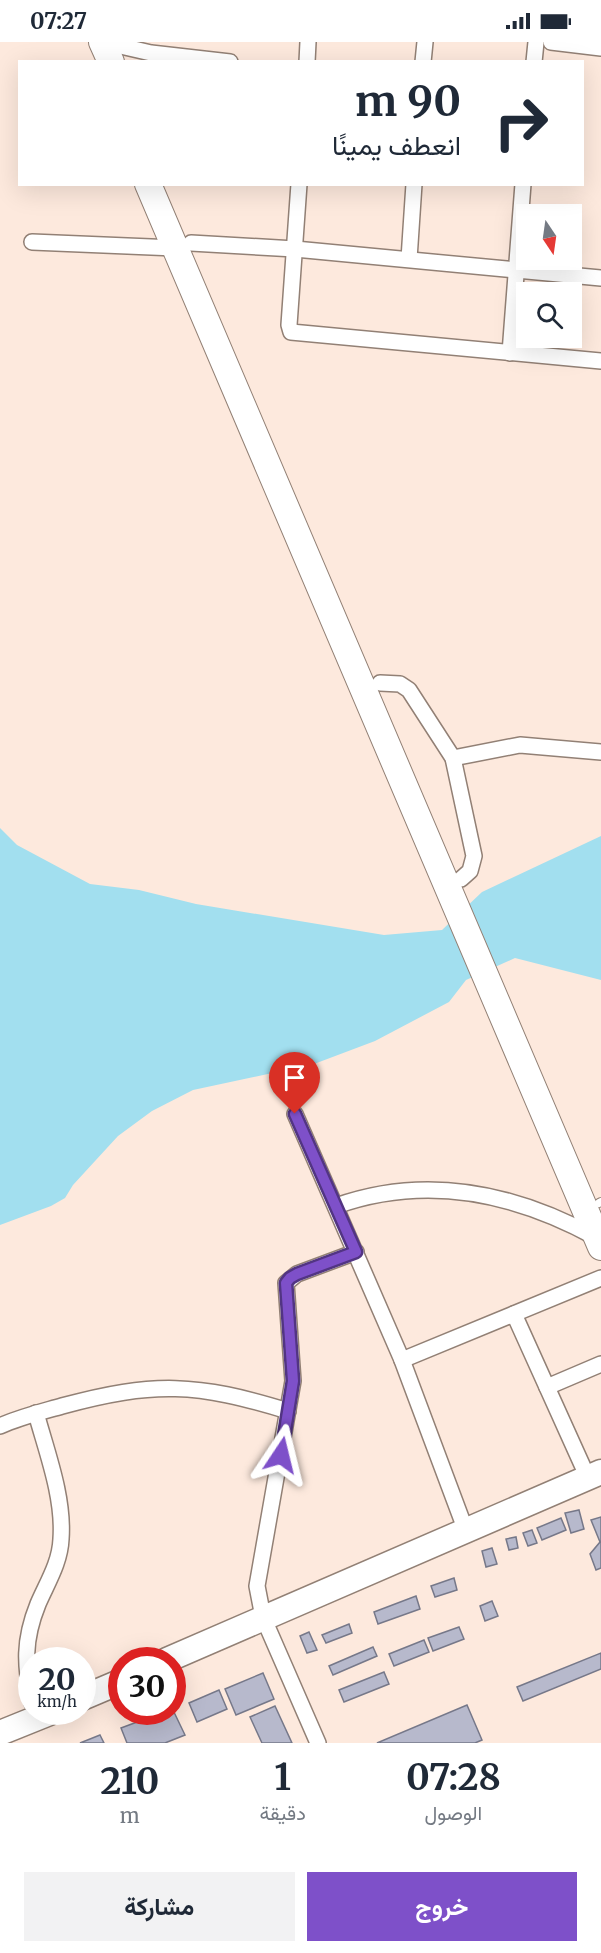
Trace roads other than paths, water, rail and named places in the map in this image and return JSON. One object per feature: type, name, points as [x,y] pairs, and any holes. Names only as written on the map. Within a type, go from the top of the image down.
[{"type":"highway","points":[[87,42],[95,60]]},
{"type":"highway","points":[[103,42],[110,60]]},
{"type":"highway","points":[[149,186],[183,246],[380,683],[458,887],[560,1132],[599,1243]]},
{"type":"highway","points":[[166,186],[183,246],[458,887]]},
{"type":"highway","points":[[560,1132],[600,1205]]},
{"type":"main road","points":[[186,1651],[595,1475]]},
{"type":"main road","points":[[0,1733],[18,1723]]},
{"type":"street","points":[[103,42],[167,55],[213,60]]},
{"type":"street","points":[[307,60],[308,42]]},
{"type":"street","points":[[423,60],[425,42]]},
{"type":"street","points":[[534,60],[536,42]]},
{"type":"street","points":[[551,42],[601,48]]},
{"type":"street","points":[[299,186],[289,325],[294,333],[601,361]]},
{"type":"street","points":[[409,259],[414,186]]},
{"type":"street","points":[[521,204],[523,186]]},
{"type":"street","points":[[32,242],[295,249],[516,269],[510,353]]},
{"type":"street","points":[[525,270],[601,278]]},
{"type":"street","points":[[380,683],[400,684],[409,690],[453,758],[474,856],[470,871],[458,887]]},
{"type":"street","points":[[453,758],[520,745],[601,752]]},
{"type":"street","points":[[295,1114],[402,1360],[466,1531]]},
{"type":"street","points":[[336,1206],[390,1191],[416,1190],[471,1194],[538,1209],[599,1243]]},
{"type":"street","points":[[318,1743],[263,1617],[257,1586],[293,1381],[286,1283],[297,1274],[356,1252]]},
{"type":"street","points":[[402,1360],[601,1278]]},
{"type":"street","points":[[514,1314],[547,1387],[595,1475]]},
{"type":"street","points":[[547,1387],[601,1364]]},
{"type":"street","points":[[0,1426],[36,1413],[110,1393],[175,1387],[211,1390],[288,1411]]},
{"type":"street","points":[[25,1647],[38,1605],[58,1558],[61,1539],[58,1502],[36,1413]]},
{"type":"water","points":[[0,828],[17,845],[90,884],[139,890],[196,904],[384,935],[442,930],[482,892],[601,836],[601,980],[515,958],[466,980],[449,1002],[375,1041],[314,1064],[193,1090],[152,1111],[118,1136],[73,1185],[65,1198],[51,1206],[0,1225]]}]
